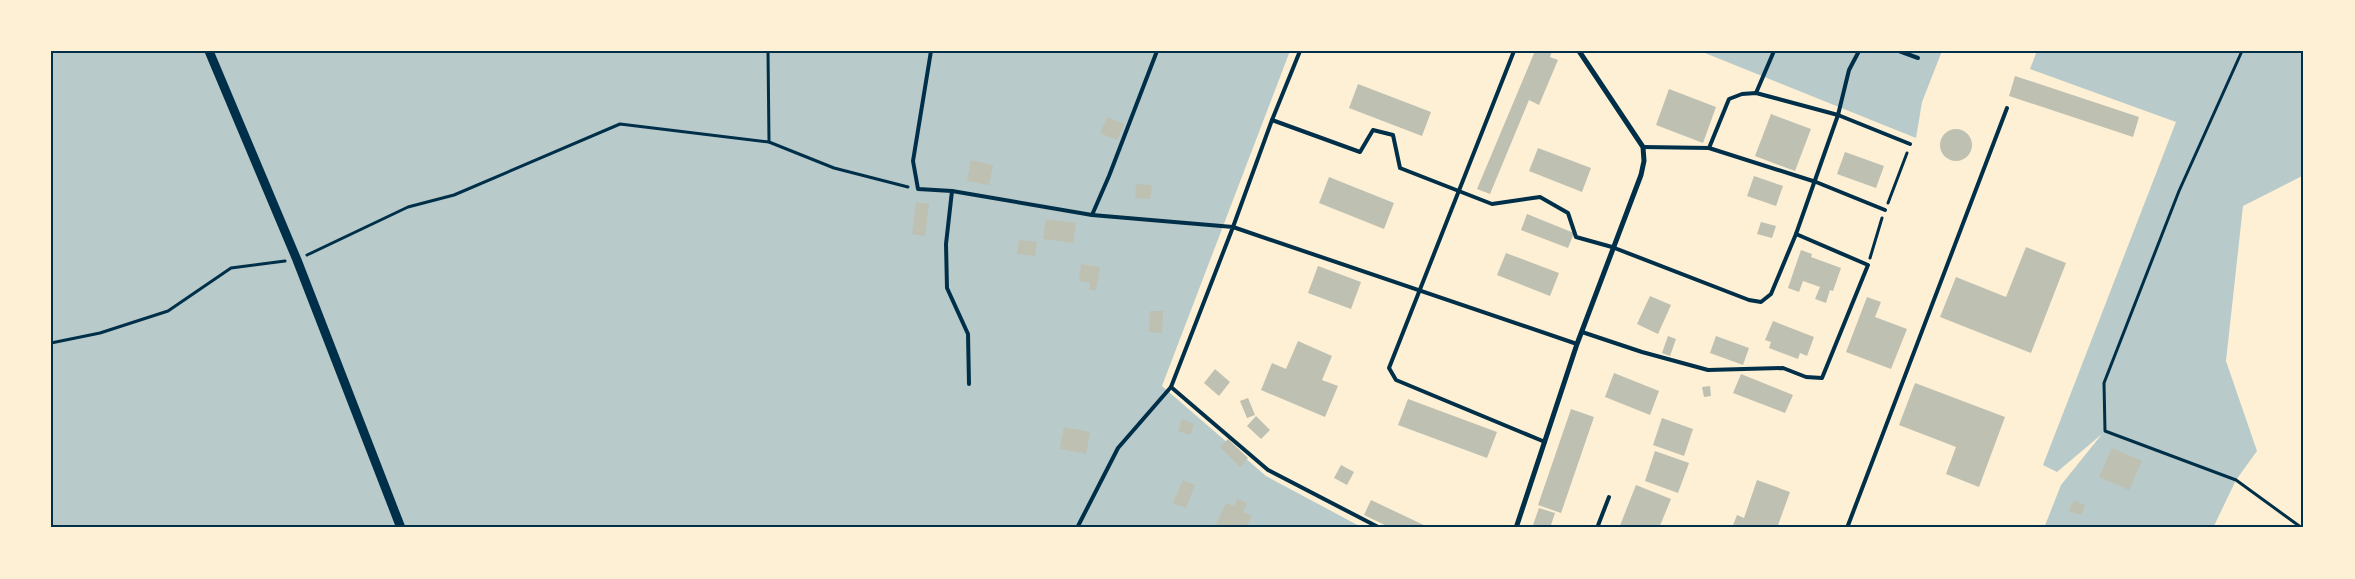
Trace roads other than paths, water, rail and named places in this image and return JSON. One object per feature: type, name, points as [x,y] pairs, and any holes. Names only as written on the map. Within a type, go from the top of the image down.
[{"type":"street","points":[[209,51],[296,260],[401,528]]},
{"type":"street","points":[[1516,528],[1577,344],[1612,247],[1641,175],[1644,161],[1644,147],[1579,51]]},
{"type":"lane","points":[[931,51],[913,161],[918,189],[952,191],[1092,215],[1233,227],[1577,344]]},
{"type":"lane","points":[[1092,215],[1109,176],[1156,51]]},
{"type":"lane","points":[[1077,528],[1118,448],[1171,387],[1300,51]]},
{"type":"lane","points":[[1514,51],[1389,368],[1396,380],[1545,442]]},
{"type":"lane","points":[[1756,93],[1774,51]]},
{"type":"lane","points":[[1272,120],[1360,152],[1373,130],[1393,135],[1400,168],[1492,204],[1540,197],[1568,213],[1576,237],[1612,247],[1749,300],[1761,302],[1771,294],[1796,234],[1816,182],[1838,115],[1849,70],[1859,51]]},
{"type":"lane","points":[[1899,51],[1918,58]]},
{"type":"lane","points":[[1709,148],[1729,100],[1742,94],[1756,93],[1838,115],[1910,144]]},
{"type":"lane","points":[[1847,528],[2007,108]]},
{"type":"lane","points":[[1644,147],[1709,148],[1816,182],[1885,210]]},
{"type":"lane","points":[[952,191],[946,244],[947,288],[968,334],[969,384]]},
{"type":"lane","points":[[1582,332],[1642,352],[1708,370],[1783,368],[1806,377],[1822,378],[1868,265],[1796,234]]},
{"type":"lane","points":[[1171,387],[1268,470],[1380,528]]},
{"type":"lane","points":[[1597,528],[1608,497]]}]
